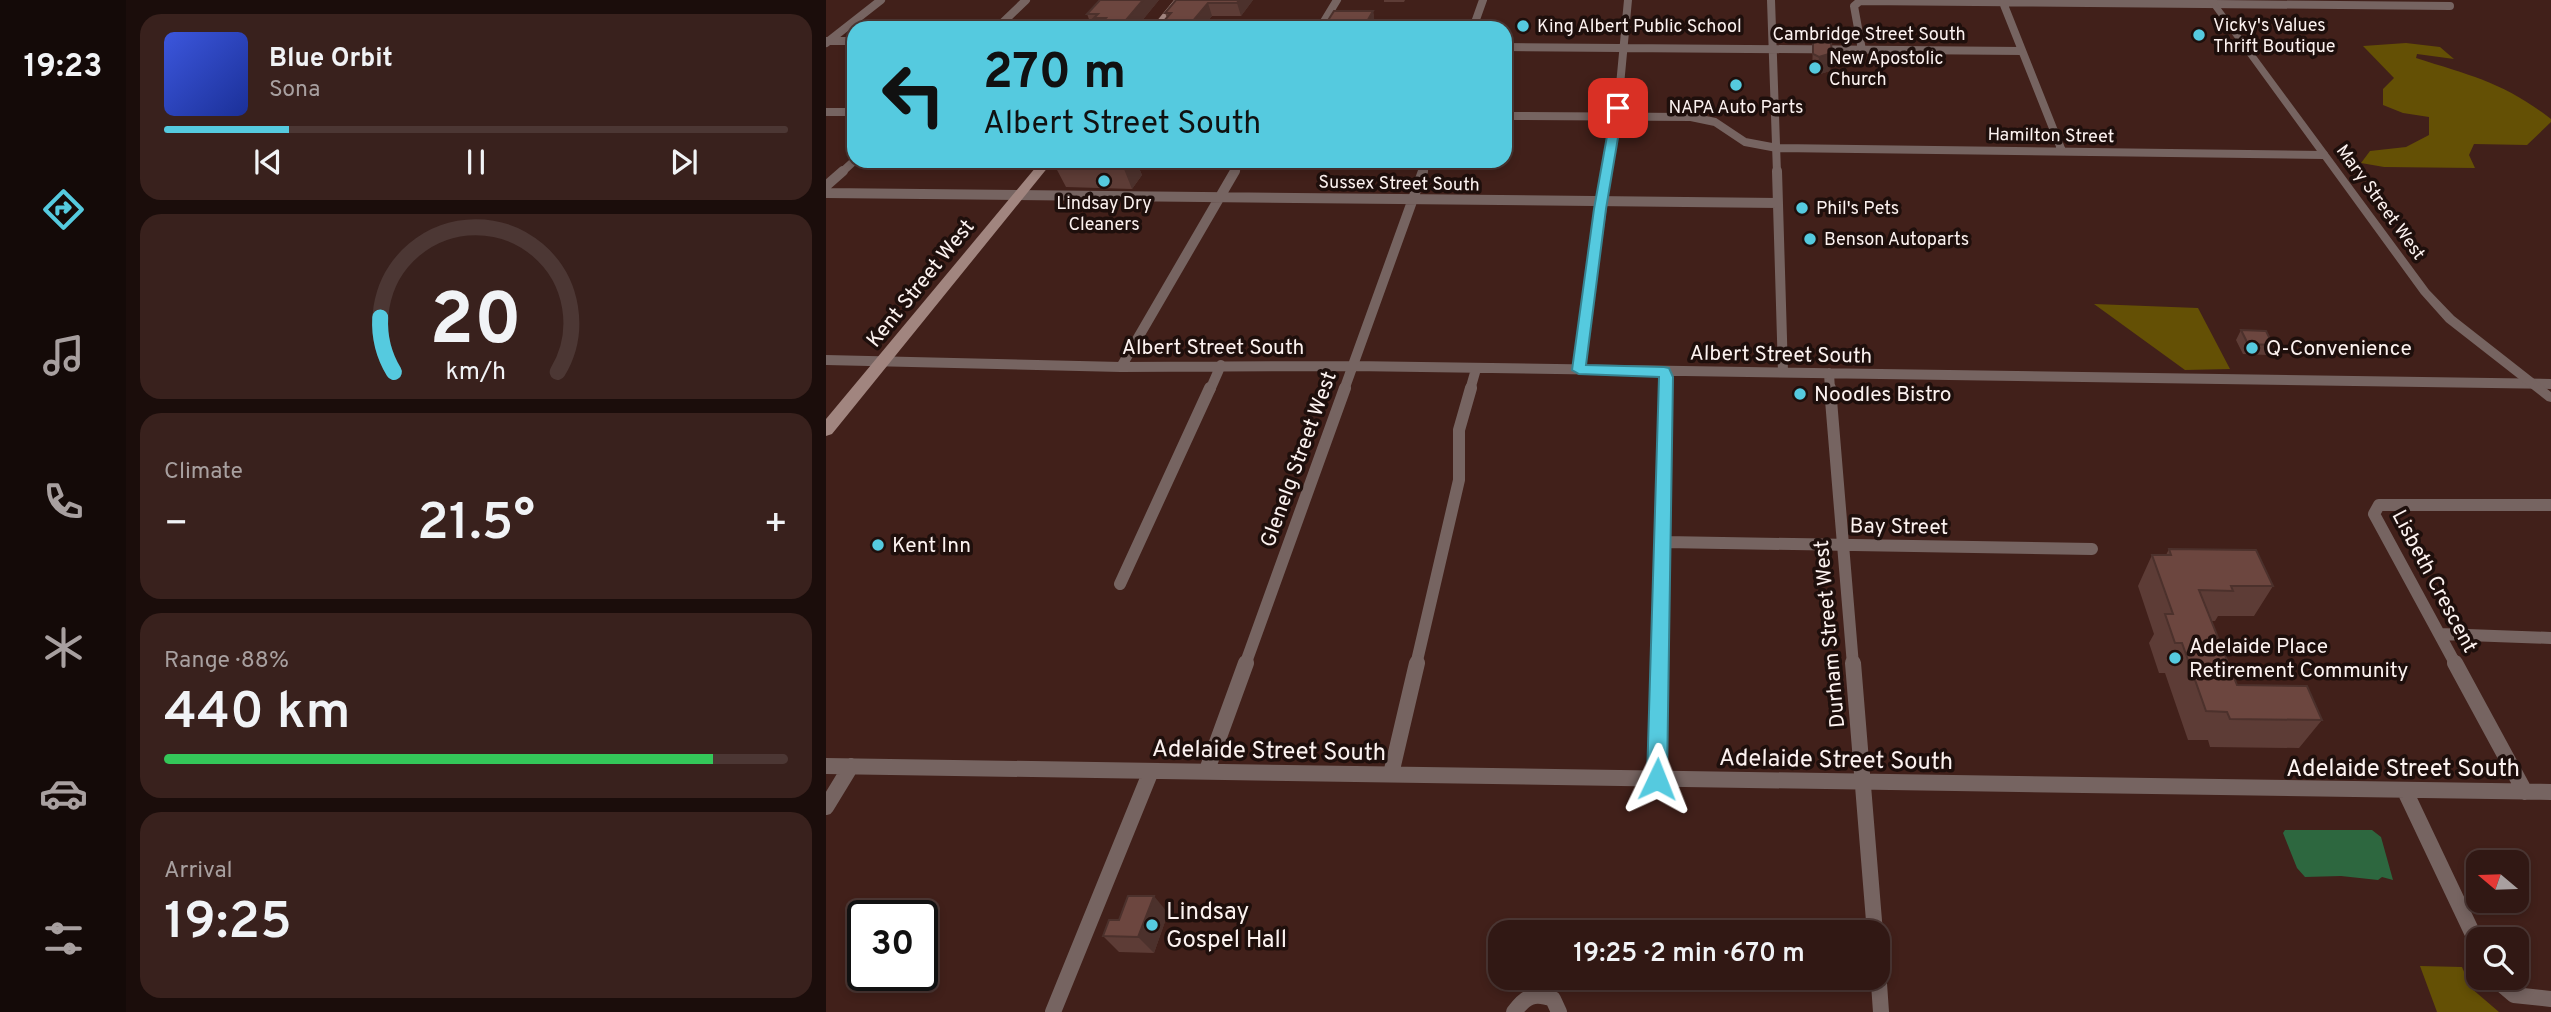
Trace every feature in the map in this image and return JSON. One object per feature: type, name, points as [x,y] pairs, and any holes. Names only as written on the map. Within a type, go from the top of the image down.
[{"type":"main road","points":[[1162,21],[1179,0]]},
{"type":"main road","name":"Kent Street West","points":[[826,430],[1041,168]]},
{"type":"street","points":[[853,21],[881,0]]},
{"type":"street","points":[[1004,21],[1026,0]]},
{"type":"street","points":[[1324,21],[1337,0]]},
{"type":"street","points":[[1476,21],[1483,0]]},
{"type":"street","points":[[1579,370],[1602,201],[1617,117],[1629,0]]},
{"type":"street","points":[[1771,0],[1783,372]]},
{"type":"street","points":[[1862,50],[1854,6],[1860,1],[2450,6]]},
{"type":"street","points":[[2002,1],[2062,151]]},
{"type":"street","name":"Mary Street West","points":[[2213,2],[2425,292],[2450,319],[2551,398]]},
{"type":"street","points":[[827,41],[847,26]]},
{"type":"street","points":[[827,41],[847,41]]},
{"type":"street","name":"Cambridge Street South","points":[[1512,47],[2022,51]]},
{"type":"street","points":[[1512,116],[1709,120],[1721,124],[1745,142],[1777,148]]},
{"type":"street","name":"Hamilton Street","points":[[1777,148],[2324,155]]},
{"type":"street","points":[[826,187],[847,168]]},
{"type":"street","points":[[1121,367],[1237,168]]},
{"type":"street","name":"Glenelg Street West","points":[[1206,770],[1424,168]]},
{"type":"street","points":[[826,193],[1019,194]]},
{"type":"street","name":"Sussex Street South","points":[[1019,194],[1778,203]]},
{"type":"street","name":"Albert Street South","points":[[826,360],[1121,367],[1352,366],[2551,384]]},
{"type":"street","points":[[1121,584],[1221,365]]},
{"type":"street","points":[[1391,774],[1459,480],[1459,430],[1476,369]]},
{"type":"street","points":[[1657,779],[1665,542],[1664,372]]},
{"type":"street","name":"Durham Street West","points":[[1829,373],[1874,920]]},
{"type":"street","name":"Lisbeth Crescent","points":[[2525,792],[2374,514],[2379,505],[2551,505]]},
{"type":"street","name":"Bay Street","points":[[1665,542],[2092,548]]},
{"type":"street","points":[[2440,634],[2551,638]]},
{"type":"street","name":"Adelaide Street South","points":[[826,766],[2551,792]]},
{"type":"street","points":[[826,807],[851,766]]},
{"type":"street","points":[[1053,1012],[1151,771]]},
{"type":"street","points":[[2405,791],[2469,927]]},
{"type":"street","points":[[1879,990],[1881,1012]]},
{"type":"street","points":[[2508,990],[2524,998],[2551,999]]},
{"type":"street","points":[[1514,1012],[1524,998],[1539,994],[1553,999],[1559,1012]]},
{"type":"shaded area","points":[[2406,43],[2440,47],[2454,59],[2417,54],[2416,58],[2502,88],[2534,106],[2551,119],[2551,122],[2527,145],[2474,144],[2469,155],[2475,168],[2384,167],[2361,163],[2370,151],[2406,147],[2429,135],[2429,117],[2403,113],[2383,105],[2383,89],[2394,78],[2363,46]]},
{"type":"shaded area","points":[[2094,304],[2198,308],[2230,369],[2185,370]]},
{"type":"shaded area","points":[[2285,830],[2372,830],[2381,837],[2393,880],[2382,877],[2378,880],[2341,876],[2305,877],[2297,868],[2283,833]]},
{"type":"shaded area","points":[[2420,966],[2462,967],[2466,976],[2466,990],[2473,990],[2499,1012],[2437,1012]]},
{"type":"building","points":[[1100,0],[1143,0],[1125,21],[1103,21],[1106,18],[1094,18],[1098,14],[1087,14]]},
{"type":"building","points":[[1176,0],[1239,0],[1237,3],[1208,3],[1193,21],[1164,21],[1171,13],[1165,13]]},
{"type":"building","points":[[1334,11],[1373,11],[1367,21],[1328,21]]},
{"type":"building","points":[[1813,42],[1831,43],[1832,53],[1819,57],[1813,54]]},
{"type":"building","points":[[1056,168],[1125,168],[1124,169]]},
{"type":"building","points":[[2241,330],[2266,331],[2273,345],[2248,344]]},
{"type":"building","points":[[2169,549],[2256,550],[2273,586],[2231,586],[2233,591],[2199,590],[2237,685],[2307,686],[2322,720],[2230,719],[2227,712],[2206,711],[2182,643],[2175,643],[2165,614],[2173,614],[2152,555],[2171,555]]},
{"type":"building","points":[[1128,896],[1154,896],[1138,937],[1103,936],[1109,920],[1119,920]]},
{"type":"place","name":"King Albert Public School","points":[[1523,26]]},
{"type":"place","name":"Vicky's Values Thrift Boutique","points":[[2199,35]]},
{"type":"place","name":"New Apostolic Church","points":[[1815,68]]},
{"type":"place","name":"NAPA Auto Parts","points":[[1736,85]]},
{"type":"place","name":"Lindsay Dry Cleaners","points":[[1104,181]]},
{"type":"place","name":"Phil's Pets","points":[[1802,208]]},
{"type":"place","name":"Benson Autoparts","points":[[1810,239]]},
{"type":"place","name":"Q-Convenience","points":[[2252,348]]},
{"type":"place","name":"Noodles Bistro","points":[[1800,394]]},
{"type":"place","name":"Kent Inn","points":[[878,545]]},
{"type":"place","name":"Adelaide Place Retirement Community","points":[[2175,658]]},
{"type":"place","name":"Lindsay Gospel Hall","points":[[1152,925]]},
{"type":"route","points":[[1618,108],[1600,209],[1579,370],[1664,372],[1666,377],[1665,542],[1657,779]]}]
